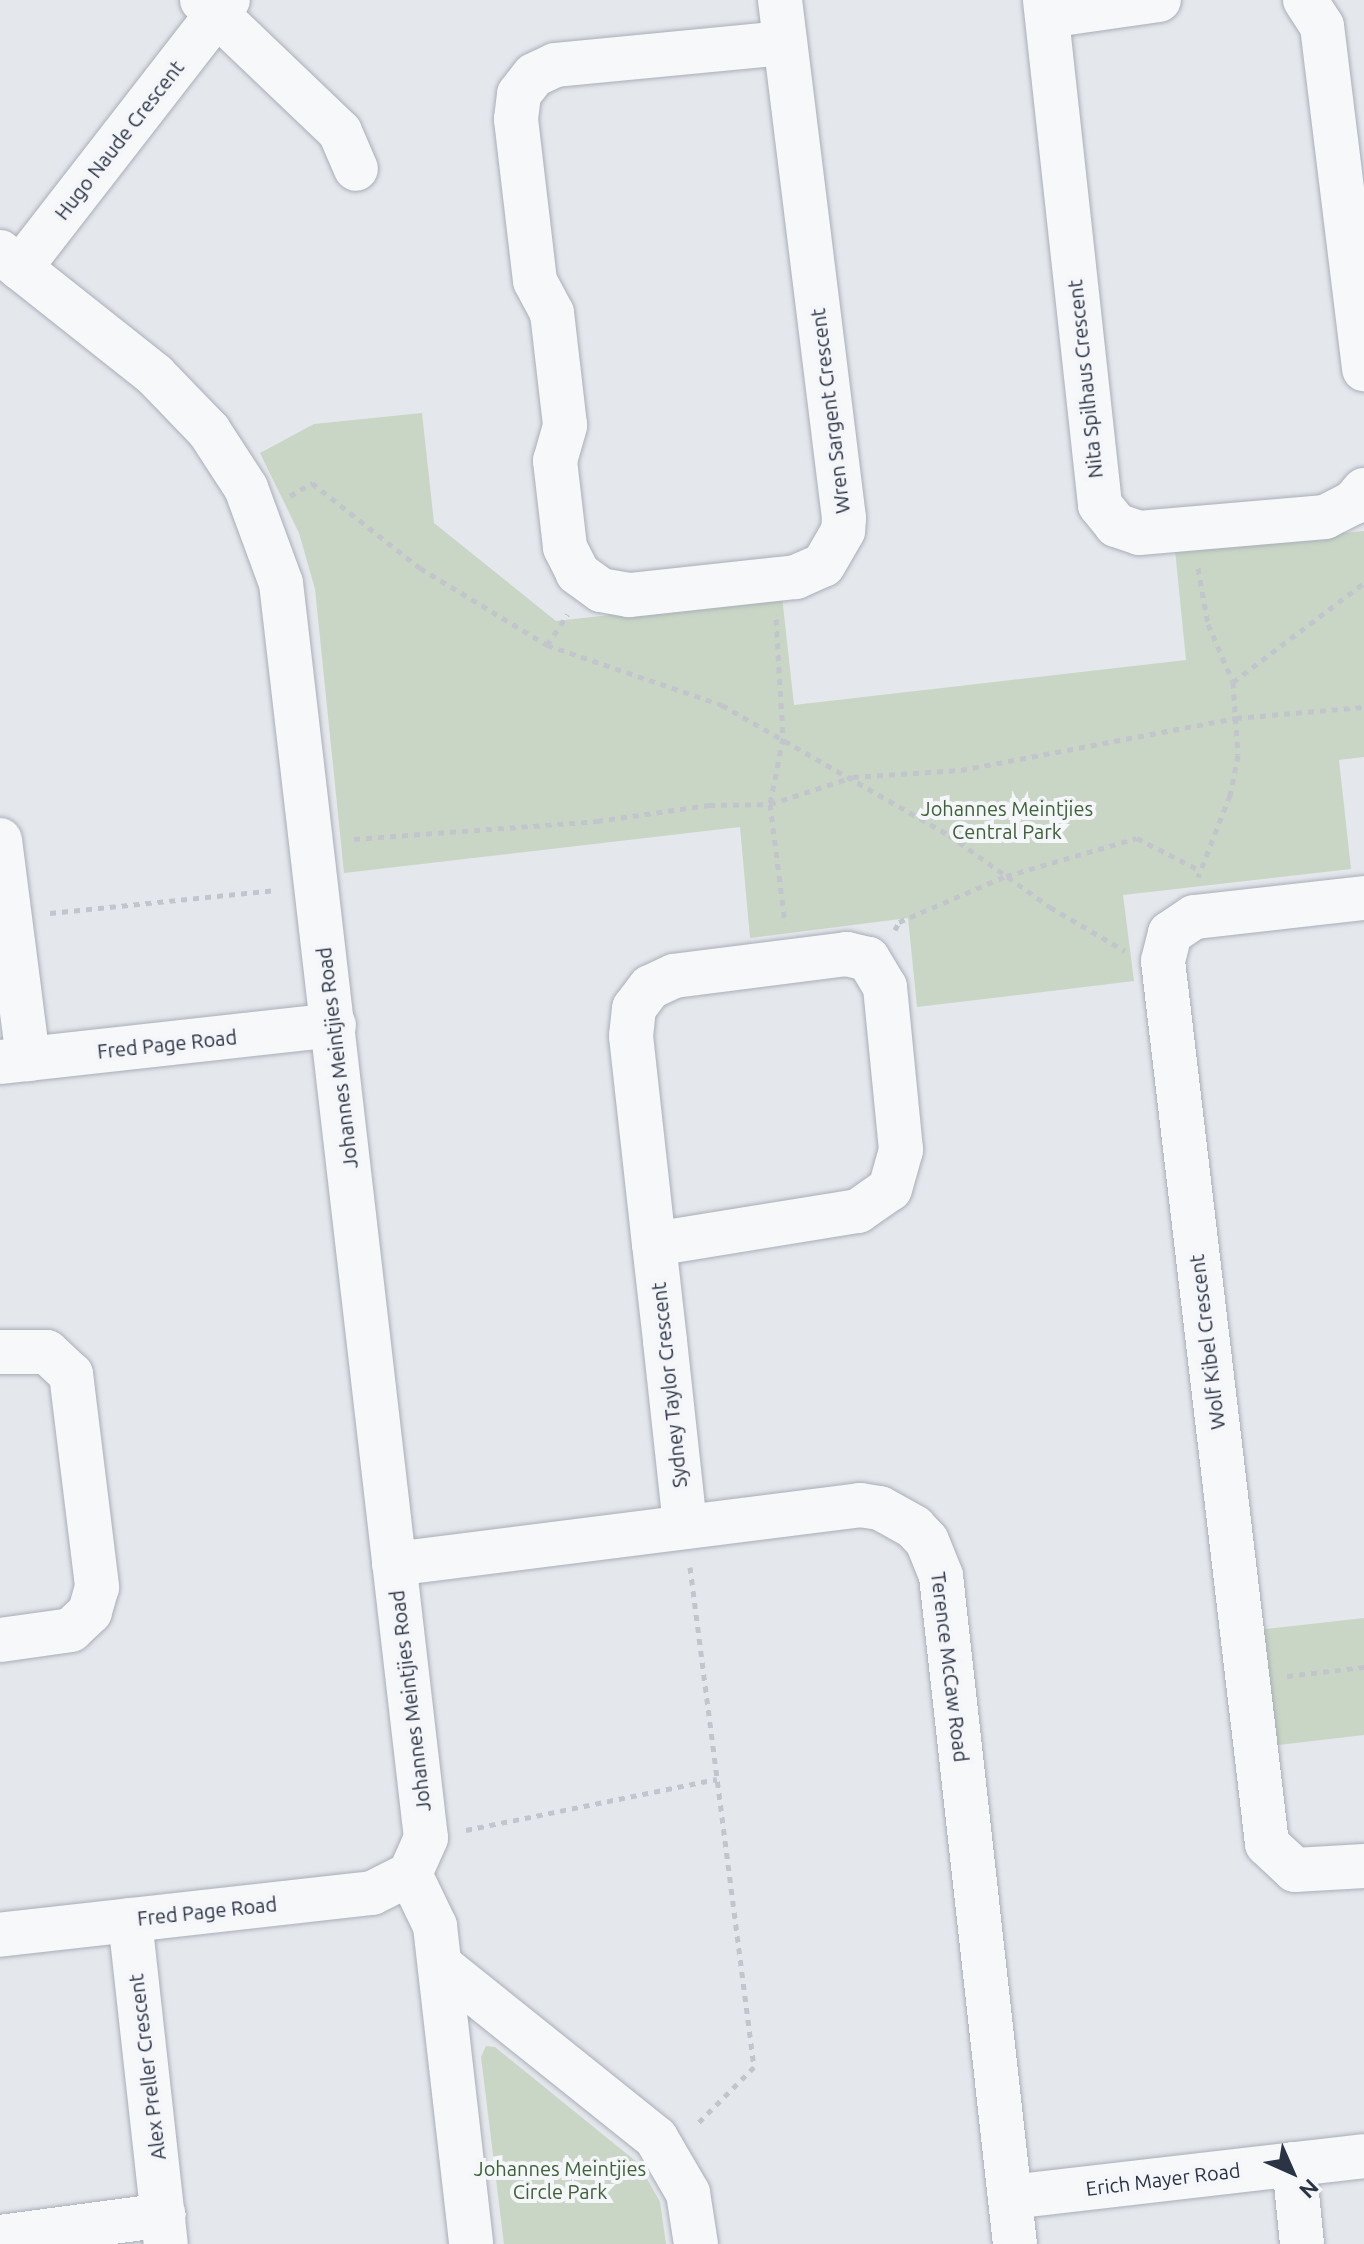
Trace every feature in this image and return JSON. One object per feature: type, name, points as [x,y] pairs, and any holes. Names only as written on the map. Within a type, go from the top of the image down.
[{"type":"street","name":"Wren Sargent Crescent","points":[[780,0],[844,518],[840,543],[823,565],[781,579],[615,594],[589,583],[570,561],[555,461],[565,425],[552,313],[535,281],[516,107],[525,83],[555,65],[785,43]]},
{"type":"street","name":"Nita Spilhaus Crescent","points":[[1159,0],[1046,8],[1097,493],[1107,516],[1127,530],[1174,530],[1325,517],[1353,503],[1364,490]]},
{"type":"street","points":[[1305,0],[1322,26],[1364,369]]},
{"type":"street","points":[[216,4],[340,132],[356,169]]},
{"type":"street","name":"Hugo Naude Crescent","points":[[10,260],[216,4]]},
{"type":"street","name":"Johannes Meintjies Road","points":[[10,260],[183,402],[231,462],[258,515],[286,620],[394,1564],[418,1856],[435,1926],[471,2244]]},
{"type":"street","points":[[0,840],[10,917],[14,1061]]},
{"type":"street","points":[[1163,961],[1170,933],[1194,917],[1364,898]]},
{"type":"street","name":"Sydney Taylor Crescent","points":[[685,1526],[631,1036],[634,1008],[650,987],[674,976],[847,954],[877,967]]},
{"type":"street","name":"Wolf Kibel Crescent","points":[[1163,961],[1267,1844],[1295,1870],[1364,1866]]},
{"type":"street","points":[[654,1244],[858,1211],[890,1189],[901,1150],[885,987],[877,967]]},
{"type":"street","name":"Fred Page Road","points":[[14,1061],[334,1025]]},
{"type":"street","points":[[0,1352],[47,1352],[71,1374],[97,1587],[90,1612],[71,1630],[0,1640]]},
{"type":"street","name":"Terence McCaw Road","points":[[394,1564],[860,1505],[898,1515],[927,1541],[936,1558],[1015,2244]]},
{"type":"street","name":"Fred Page Road","points":[[0,1935],[372,1893],[418,1856]]},
{"type":"street","name":"Alex Preller Crescent","points":[[0,2237],[165,2230],[130,1920]]},
{"type":"street","points":[[440,1965],[668,2153],[688,2193],[696,2244]]},
{"type":"street","name":"Erich Mayer Road","points":[[1010,2197],[1364,2156]]},
{"type":"street","points":[[1294,2164],[1302,2244]]},
{"type":"path","points":[[258,515],[312,483],[420,568],[547,645],[722,705],[853,777],[1116,948],[1163,961]]},
{"type":"path","points":[[1174,530],[1200,571],[1208,624],[1233,682],[1238,755],[1230,795],[1199,870],[1194,917]]},
{"type":"path","points":[[781,579],[775,603],[783,738],[770,804],[790,961]]},
{"type":"path","points":[[1233,682],[1364,583]]},
{"type":"path","points":[[352,850],[354,835],[597,821],[709,805],[770,804],[853,777],[961,770],[1236,718],[1364,707]]},
{"type":"path","points":[[877,967],[899,922],[1006,876],[1137,838],[1199,870]]},
{"type":"path","points":[[10,917],[287,889]]},
{"type":"path","points":[[668,2153],[754,2067],[685,1526]]},
{"type":"path","points":[[1277,1678],[1364,1667]]},
{"type":"path","points":[[418,1856],[717,1779]]},
{"type":"green space","name":"Johannes Meintjies Central Park","points":[[422,413],[434,523],[556,621],[782,596],[794,705],[1186,660],[1175,550],[1364,531],[1364,757],[1339,760],[1351,869],[1123,895],[1134,981],[917,1007],[908,918],[750,938],[740,827],[344,873],[315,589],[299,533],[260,453],[314,424]]},
{"type":"green space","points":[[1364,1618],[1364,1735],[1270,1746],[1257,1630]]},
{"type":"green space","name":"Johannes Meintjies Circle Park","points":[[486,2046],[495,2047],[638,2163],[660,2202],[666,2244],[504,2244],[481,2057]]}]
